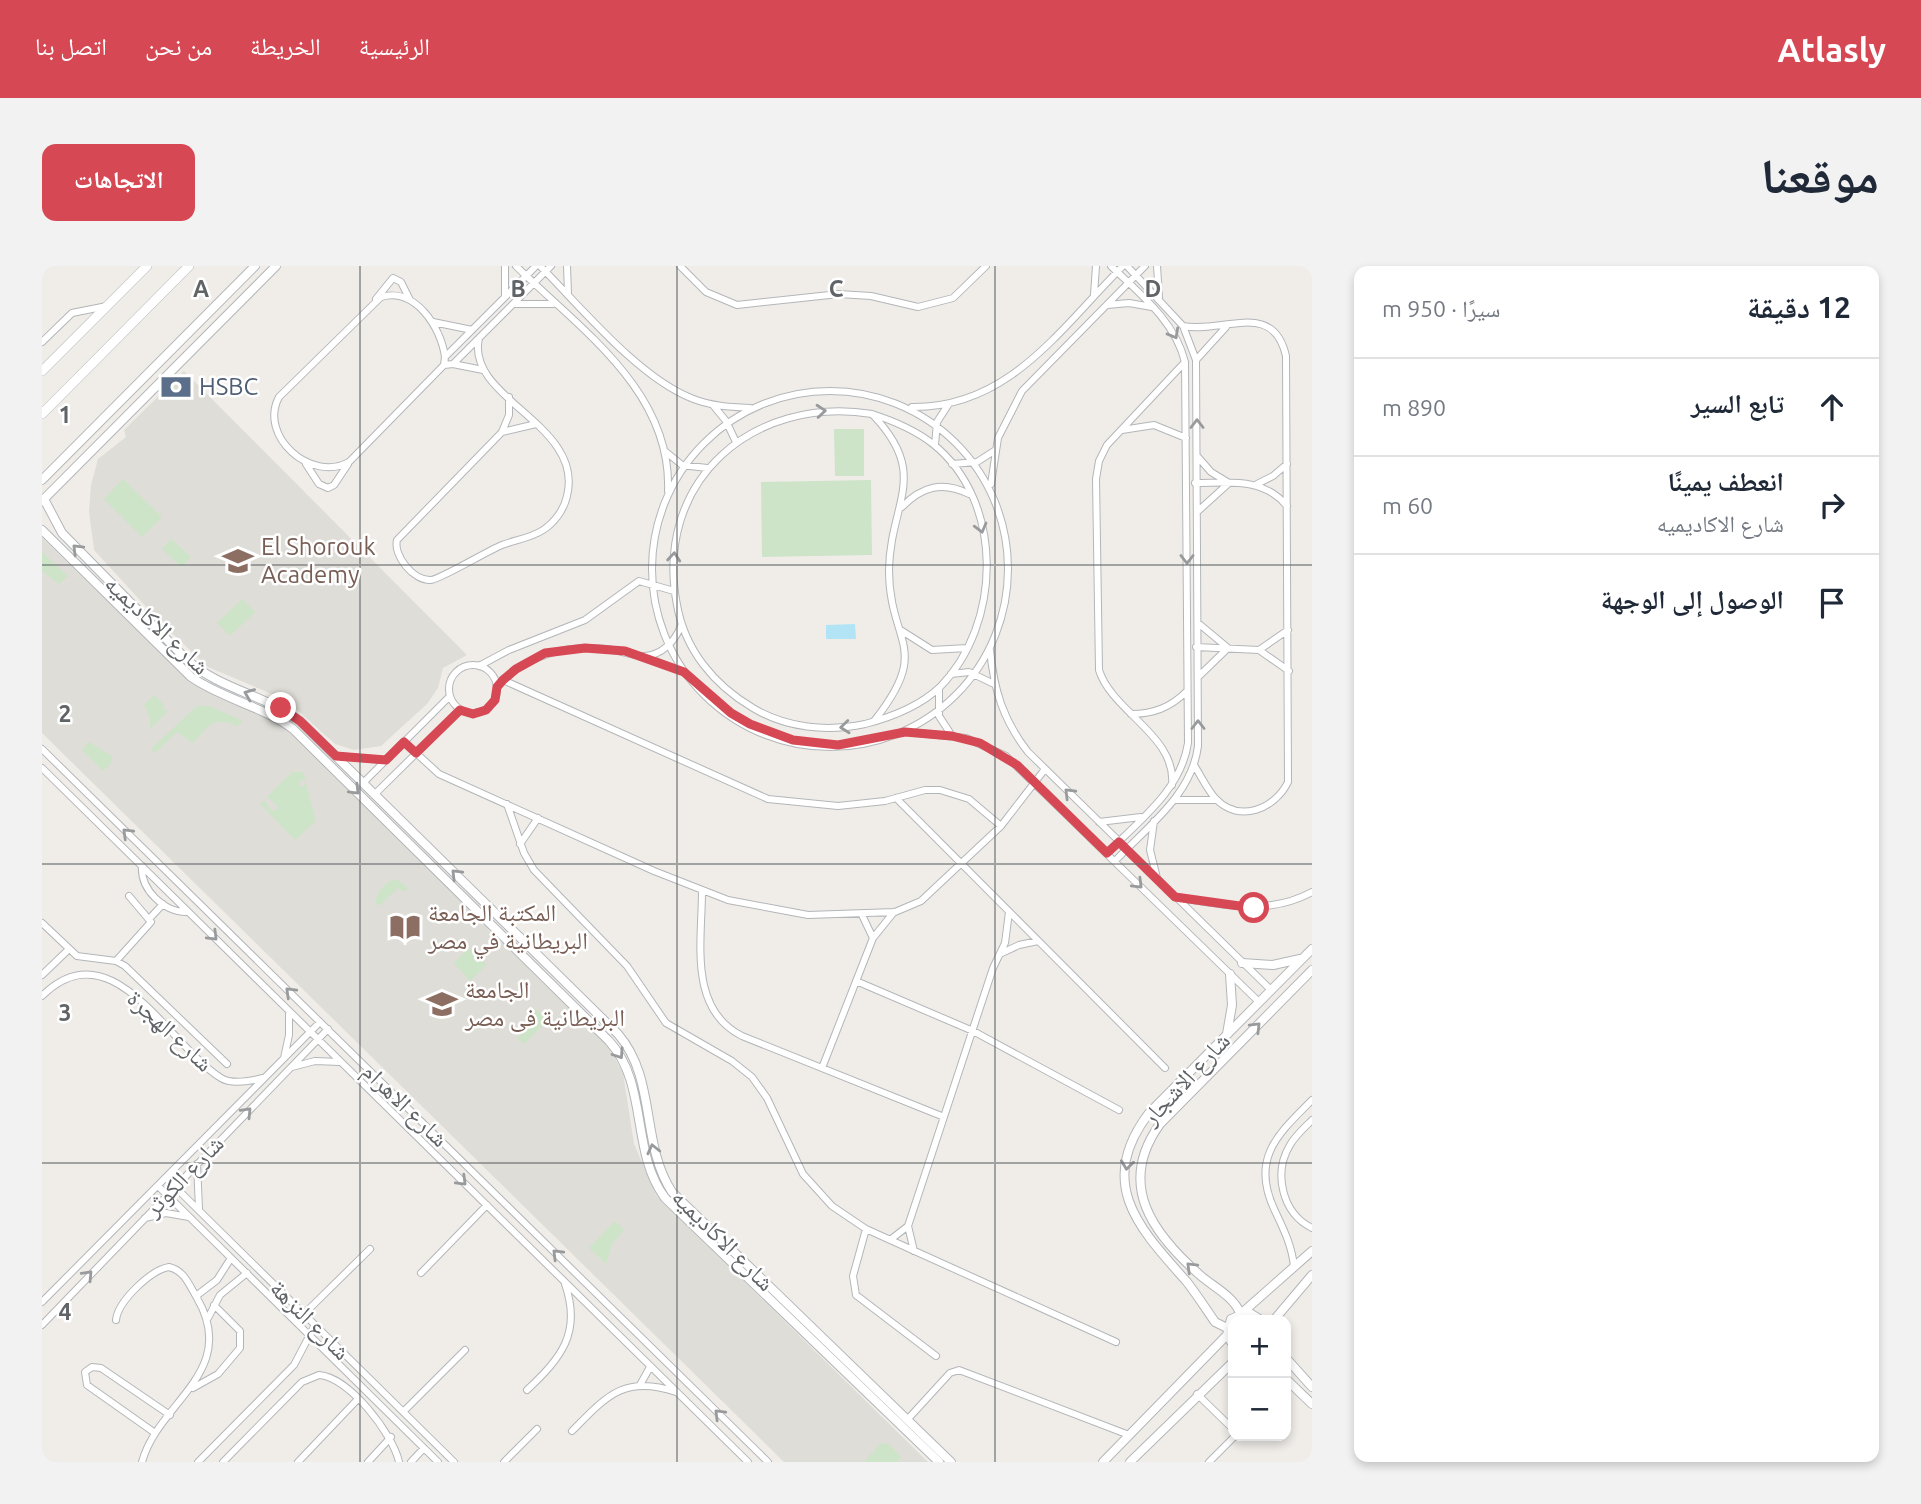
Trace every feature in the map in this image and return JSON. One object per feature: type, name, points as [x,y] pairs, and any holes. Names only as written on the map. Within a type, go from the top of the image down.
[{"type":"main road","points":[[42,371],[147,266]]},
{"type":"main road","points":[[42,414],[189,266]]},
{"type":"street","points":[[42,480],[255,266]]},
{"type":"street","points":[[43,500],[276,266]]},
{"type":"street","points":[[505,266],[505,297]]},
{"type":"street","points":[[516,266],[633,382],[651,411],[664,451],[667,497]]},
{"type":"street","points":[[567,266],[568,293]]},
{"type":"street","points":[[680,266],[706,292],[737,305],[839,294],[918,307],[953,298],[986,266]]},
{"type":"street","points":[[1094,295],[1096,266]]},
{"type":"street","points":[[1107,853],[1172,787],[1186,755],[1187,691],[1185,362],[1173,331],[1111,266]]},
{"type":"street","points":[[907,407],[948,405],[986,393],[1009,380],[1125,266],[1160,299],[1182,326],[1196,360],[1198,746],[1194,765],[1174,800],[1115,861]]},
{"type":"street","points":[[990,490],[994,451],[1002,426],[1022,391],[1145,266]]},
{"type":"street","points":[[1157,266],[1160,299]]},
{"type":"street","points":[[445,356],[526,276],[543,267]]},
{"type":"street","points":[[543,267],[652,375],[678,392],[712,404],[755,408]]},
{"type":"street","points":[[453,364],[534,284],[543,267]]},
{"type":"street","points":[[393,278],[401,282],[409,298],[433,322],[441,338],[444,365],[349,462],[334,485],[328,488],[319,484],[305,462],[277,432],[273,414],[275,405],[279,397],[374,302],[393,278]]},
{"type":"street","points":[[374,302],[390,294],[409,298]]},
{"type":"street","points":[[1105,306],[1129,303],[1152,307]]},
{"type":"street","points":[[513,304],[555,304]]},
{"type":"street","points":[[42,342],[72,313],[107,306]]},
{"type":"street","points":[[1174,800],[1216,800],[1235,810],[1257,810],[1267,807],[1283,792],[1290,771],[1284,346],[1279,337],[1264,325],[1244,321],[1205,329],[1182,326]]},
{"type":"street","points":[[433,322],[472,330]]},
{"type":"street","points":[[1196,360],[1227,326]]},
{"type":"street","points":[[479,338],[477,355],[483,370],[557,446],[567,464],[568,494],[561,512],[542,530],[488,550],[435,579],[419,577],[399,558],[397,540],[502,432],[509,415],[509,397]]},
{"type":"street","points":[[1172,787],[1168,758],[1106,687],[1097,661],[1096,479],[1102,453],[1185,362]]},
{"type":"street","points":[[444,365],[453,364],[483,370]]},
{"type":"street","points":[[836,395],[876,399],[907,407],[937,422],[959,440],[977,462],[990,490],[1003,557],[1000,603],[990,648],[979,674],[961,697],[939,716],[905,732],[838,745],[793,740],[750,724],[731,713],[684,672],[667,647],[655,616],[651,582],[656,541],[667,497],[682,465],[701,440],[726,421],[755,408],[803,397],[836,395]]},
{"type":"street","points":[[712,404],[726,421],[736,442]]},
{"type":"street","points":[[935,446],[937,422],[948,405]]},
{"type":"street","points":[[837,410],[872,414],[915,431],[935,446],[952,464],[970,494],[982,527],[987,580],[980,615],[967,648],[939,688],[908,709],[874,722],[816,728],[795,725],[759,712],[713,677],[700,661],[681,626],[674,591],[673,565],[680,526],[693,490],[707,468],[736,442],[778,419],[801,413],[837,410]]},
{"type":"street","points":[[872,414],[889,432],[900,453],[905,477],[901,508],[892,540],[889,577],[902,631],[905,658],[900,684],[874,722]]},
{"type":"street","points":[[100,422],[110,432]]},
{"type":"street","points":[[502,432],[536,424]]},
{"type":"street","points":[[1120,431],[1154,425],[1186,438]]},
{"type":"street","points":[[664,451],[682,465],[707,468]]},
{"type":"street","points":[[952,464],[977,462],[994,451]]},
{"type":"street","points":[[1197,456],[1211,472],[1229,483]]},
{"type":"street","points":[[305,462],[332,469],[349,462]]},
{"type":"street","points":[[1257,484],[1273,476],[1287,464]]},
{"type":"street","points":[[1186,483],[1257,484],[1274,492],[1287,506]]},
{"type":"street","points":[[1197,512],[1229,483]]},
{"type":"street","points":[[901,508],[911,498],[929,488],[949,486],[970,494]]},
{"type":"street","name":"شارع الاكاديميه","points":[[43,500],[62,533],[164,637],[207,676],[281,708],[300,721],[556,973],[631,1051],[639,1071],[659,1168],[672,1192],[695,1221]]},
{"type":"street","name":"شارع الاكاديميه","points":[[42,530],[158,645],[202,684],[275,717],[301,737],[622,1057],[633,1085],[644,1154],[650,1173],[665,1198],[695,1221],[877,1397],[939,1462]]},
{"type":"street","points":[[363,783],[449,697],[450,680],[462,667],[479,666],[509,650],[567,629],[602,610],[634,584],[651,582],[674,591]]},
{"type":"street","points":[[1198,623],[1228,649]]},
{"type":"street","points":[[643,657],[667,647],[681,626]]},
{"type":"street","points":[[1259,650],[1288,630]]},
{"type":"street","points":[[902,631],[932,650],[955,651],[967,648]]},
{"type":"street","points":[[158,645],[164,637]]},
{"type":"street","points":[[1187,647],[1259,650],[1289,671]]},
{"type":"street","points":[[990,648],[994,684],[1010,727],[1028,752],[1271,990]]},
{"type":"street","points":[[449,697],[460,710],[473,714],[486,710],[495,700],[497,687],[503,680],[530,660],[565,650],[605,649],[643,657],[684,672]]},
{"type":"street","points":[[1198,677],[1228,649]]},
{"type":"street","points":[[479,666],[491,673],[497,687]]},
{"type":"street","points":[[951,674],[979,674],[994,684]]},
{"type":"street","points":[[503,680],[768,799],[838,806],[895,798],[925,790],[955,793],[982,808],[1001,826]]},
{"type":"street","points":[[939,688],[939,716],[952,736]]},
{"type":"street","points":[[1130,714],[1156,712],[1178,700],[1187,691]]},
{"type":"street","points":[[275,717],[281,708]]},
{"type":"street","points":[[374,794],[460,710]]},
{"type":"street","points":[[905,732],[952,736],[993,748],[1017,765],[1259,1002]]},
{"type":"street","points":[[404,742],[439,774],[702,891],[781,912],[862,915],[895,912],[932,893],[1001,826],[1045,769]]},
{"type":"street","name":"شارع الاهرام","points":[[42,748],[768,1462]]},
{"type":"street","points":[[336,756],[386,760]]},
{"type":"street","points":[[1194,765],[1216,800]]},
{"type":"street","name":"شارع الاهرام","points":[[42,768],[748,1462]]},
{"type":"street","points":[[895,798],[1165,1068]]},
{"type":"street","points":[[507,804],[520,844],[539,875],[627,966],[666,1023],[732,1060],[752,1077],[767,1098],[803,1174],[832,1206],[866,1229],[1116,1342]]},
{"type":"street","points":[[1099,822],[1143,816]]},
{"type":"street","points":[[520,844],[538,818]]},
{"type":"street","points":[[1154,820],[1150,850],[1158,880]]},
{"type":"street","points":[[412,846],[419,838]]},
{"type":"street","points":[[142,866],[144,886],[172,910],[188,912]]},
{"type":"street","points":[[702,891],[702,980],[712,1009],[733,1031],[944,1117]]},
{"type":"street","points":[[1175,897],[1254,908],[1289,902],[1312,892]]},
{"type":"street","points":[[129,896],[150,918]]},
{"type":"street","points":[[116,961],[150,924],[150,918],[163,904]]},
{"type":"street","points":[[822,1068],[873,938],[895,912]]},
{"type":"street","points":[[914,1251],[908,1226],[993,968],[1002,953],[1009,912]]},
{"type":"street","points":[[862,915],[873,938]]},
{"type":"street","points":[[42,923],[68,950],[82,958],[116,961],[129,969],[227,1064]]},
{"type":"street","points":[[1002,953],[1038,941]]},
{"type":"street","name":"شارع الاشجار","points":[[1227,1332],[1215,1322],[1196,1294],[1143,1233],[1131,1210],[1126,1185],[1130,1147],[1141,1124],[1312,949]]},
{"type":"street","points":[[42,975],[68,950]]},
{"type":"street","points":[[1242,963],[1273,965],[1303,958]]},
{"type":"street","name":"شارع الاشجار","points":[[1242,1312],[1235,1303],[1201,1276],[1153,1224],[1142,1196],[1141,1165],[1151,1136],[1312,970]]},
{"type":"street","points":[[548,981],[556,973]]},
{"type":"street","points":[[1227,1034],[1232,1005],[1230,974]]},
{"type":"street","name":"شارع الهجرة","points":[[42,996],[56,984],[80,975],[105,977],[117,982],[222,1079],[244,1082],[265,1077]]},
{"type":"street","points":[[856,981],[972,1031],[1119,1110]]},
{"type":"street","points":[[284,1058],[289,1035],[289,1011]]},
{"type":"street","name":"شارع الكوثر","points":[[42,1302],[320,1022]]},
{"type":"street","name":"شارع الكوثر","points":[[42,1325],[328,1029]]},
{"type":"street","points":[[290,1068],[315,1061],[341,1062]]},
{"type":"street","points":[[1199,1063],[1210,1073]]},
{"type":"street","points":[[1294,1268],[1289,1240],[1264,1184],[1265,1169],[1275,1139],[1312,1100]]},
{"type":"street","points":[[1312,1120],[1291,1143],[1284,1156],[1281,1176],[1291,1210],[1312,1228]]},
{"type":"street","points":[[197,1163],[196,1187],[200,1210]]},
{"type":"street","name":"شارع النزهة","points":[[166,1178],[454,1462]]},
{"type":"street","name":"شارع النزهة","points":[[158,1186],[424,1448],[434,1461]]},
{"type":"street","points":[[421,1273],[487,1205]]},
{"type":"street","points":[[143,1218],[166,1213],[190,1217]]},
{"type":"street","points":[[890,1240],[908,1226]]},
{"type":"street","points":[[866,1229],[853,1276],[856,1295],[936,1356]]},
{"type":"street","points":[[304,1314],[370,1249]]},
{"type":"street","points":[[1103,1462],[1227,1332],[1231,1319],[1312,1251]]},
{"type":"street","points":[[196,1296],[217,1280],[232,1258]]},
{"type":"street","points":[[116,1320],[123,1304],[162,1268],[181,1272],[208,1318]]},
{"type":"street","points":[[142,1462],[155,1433],[191,1389],[206,1355],[208,1318],[214,1305],[228,1286],[247,1273]]},
{"type":"street","points":[[1278,1315],[1312,1275]]},
{"type":"street","points":[[527,1390],[555,1364],[568,1336],[571,1310],[564,1282]]},
{"type":"street","points":[[191,1389],[218,1374],[240,1348],[240,1331],[214,1305]]},
{"type":"street","points":[[1242,1312],[1254,1315]]},
{"type":"street","points":[[198,1462],[294,1366],[315,1325]]},
{"type":"street","points":[[633,1350],[643,1339]]},
{"type":"street","points":[[403,1412],[465,1350]]},
{"type":"street","points":[[1291,1364],[1312,1387]]},
{"type":"street","points":[[1130,1462],[1228,1366]]},
{"type":"street","points":[[155,1433],[87,1385],[85,1372],[92,1367],[101,1368],[170,1415]]},
{"type":"street","points":[[640,1385],[650,1367]]},
{"type":"street","points":[[907,1420],[950,1373],[959,1370],[1129,1436]]},
{"type":"street","points":[[1288,1378],[1296,1371]]},
{"type":"street","points":[[223,1462],[307,1378],[319,1375],[331,1377],[357,1400],[391,1437],[398,1462]]},
{"type":"street","points":[[1291,1383],[1312,1404]]},
{"type":"street","points":[[572,1431],[609,1395],[640,1385],[678,1393]]},
{"type":"street","points":[[1197,1394],[1228,1424]]},
{"type":"street","name":"شارع الاكاديميه","points":[[877,1397],[907,1420],[951,1462]]},
{"type":"street","points":[[298,1462],[357,1400]]},
{"type":"street","points":[[504,1462],[537,1429]]},
{"type":"street","points":[[368,1462],[391,1437]]},
{"type":"street","points":[[1209,1462],[1230,1441]]},
{"type":"street","points":[[411,1462],[424,1448]]},
{"type":"shaded area","name":"El Shorouk Academy","points":[[184,371],[467,655],[443,668],[438,688],[427,704],[381,746],[354,750],[335,744],[286,700],[208,667],[160,622],[94,550],[89,511],[91,485],[98,459],[126,437],[124,430]]},
{"type":"shaded area","name":"الجامعة البريطانية فى مصر","points":[[42,538],[191,683],[274,721],[298,739],[472,911],[496,940],[509,946],[607,1044],[623,1073],[634,1144],[656,1195],[928,1462],[784,1462],[42,733]]},
{"type":"green space","points":[[834,429],[864,429],[864,476],[835,476]]},
{"type":"green space","points":[[123,479],[162,517],[142,537],[104,499]]},
{"type":"green space","points":[[871,480],[872,555],[762,557],[761,482]]},
{"type":"green space","points":[[171,539],[191,557],[181,567],[162,549]]},
{"type":"green space","points":[[42,552],[68,576],[59,584],[42,571]]},
{"type":"green space","points":[[242,599],[255,612],[230,636],[217,623]]},
{"type":"green space","points":[[154,695],[164,705],[164,710],[168,711],[150,729],[150,718],[144,705]]},
{"type":"green space","points":[[197,706],[209,706],[243,721],[237,726],[222,722],[212,724],[193,743],[177,732],[155,753],[151,749]]},
{"type":"green space","points":[[89,742],[112,756],[111,763],[103,771],[82,750]]},
{"type":"green space","points":[[292,772],[303,772],[306,781],[300,780],[299,785],[302,787],[306,783],[316,821],[295,840],[260,804],[264,800],[272,811],[277,810],[277,805],[267,797]]},
{"type":"green space","points":[[396,879],[408,888],[404,892],[398,888],[379,906],[375,902],[380,891]]},
{"type":"green space","points":[[472,949],[487,964],[470,981],[454,963],[466,950]]},
{"type":"green space","points":[[535,1009],[543,1016],[544,1024],[524,1044],[517,1038],[532,1023],[530,1014]]},
{"type":"green space","points":[[615,1221],[624,1230],[612,1244],[606,1264],[589,1248]]},
{"type":"green space","points":[[881,1443],[890,1445],[901,1457],[897,1462],[864,1462]]},
{"type":"water","points":[[855,624],[856,639],[826,639],[826,625]]},
{"type":"place","name":"HSBC","points":[[176,387]]},
{"type":"place","name":"El Shorouk Academy","points":[[238,561]]},
{"type":"place","name":"المكتبة الجامعة البريطانية في مصر","points":[[405,927]]},
{"type":"place","name":"الجامعة البريطانية فى مصر","points":[[442,1004]]},
{"type":"route","points":[[281,708],[300,721],[336,756],[386,760],[404,742],[416,753],[460,710],[473,714],[486,710],[495,700],[497,687],[503,680],[530,660],[545,653],[585,648],[625,651],[684,672],[731,713],[750,724],[793,740],[817,745],[838,745],[905,732],[966,738],[993,748],[1017,765],[1107,853],[1119,842],[1175,897],[1236,908],[1254,908]]}]
